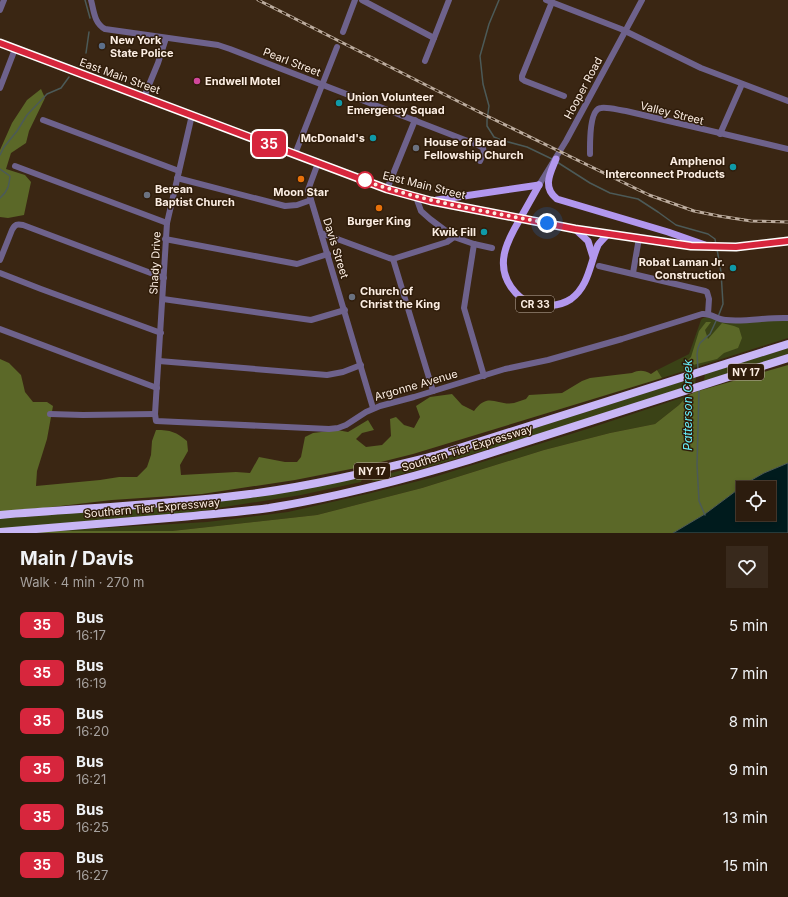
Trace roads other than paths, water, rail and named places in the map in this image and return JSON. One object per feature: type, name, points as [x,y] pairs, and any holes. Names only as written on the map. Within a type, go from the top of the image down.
[{"type":"highway","name":"Southern Tier Expressway","points":[[0,515],[251,494],[326,482],[434,456],[788,344]]},
{"type":"highway","name":"Southern Tier Expressway","points":[[0,532],[241,511],[350,492],[427,473],[695,389],[788,358]]},
{"type":"main road","name":"East Main Street","points":[[0,43],[387,189],[431,201],[575,229],[691,246],[736,247],[788,241]]},
{"type":"main road","points":[[556,159],[548,175],[548,186],[551,194],[557,200],[680,236],[710,247]]},
{"type":"main road","points":[[431,201],[539,184]]},
{"type":"main road","name":"CR 33","points":[[539,184],[510,236],[505,249],[503,259],[504,271],[509,284],[517,294],[532,304],[550,306],[563,303],[571,299],[580,290],[585,282],[599,244],[608,234]]},
{"type":"main road","points":[[575,229],[588,241],[593,257]]},
{"type":"street","points":[[0,10],[4,0]]},
{"type":"street","name":"Pearl Street","points":[[91,0],[97,22],[105,29],[230,49],[478,145],[483,148],[484,152],[480,161]]},
{"type":"street","points":[[343,32],[355,0]]},
{"type":"street","points":[[362,0],[434,38]]},
{"type":"street","points":[[425,61],[449,0]]},
{"type":"street","name":"Hooper Road","points":[[556,159],[642,0]]},
{"type":"street","points":[[564,96],[522,79],[549,1],[625,32],[700,68],[788,101]]},
{"type":"street","points":[[144,97],[158,63],[166,38]]},
{"type":"street","points":[[295,154],[337,47]]},
{"type":"street","points":[[0,88],[15,49]]},
{"type":"street","points":[[720,134],[742,84]]},
{"type":"street","name":"Valley Street","points":[[590,154],[591,124],[596,111],[602,108],[626,112],[788,150]]},
{"type":"street","name":"Shady Drive","points":[[155,414],[163,299],[165,239],[167,223],[192,115]]},
{"type":"street","points":[[43,120],[179,171]]},
{"type":"street","points":[[387,189],[415,120]]},
{"type":"street","name":"Davis Street","points":[[318,163],[308,190],[374,408]]},
{"type":"street","points":[[15,166],[167,223]]},
{"type":"street","points":[[539,184],[548,175]]},
{"type":"street","points":[[177,178],[285,206],[297,205],[311,200]]},
{"type":"street","points":[[416,197],[421,211],[454,237],[492,248]]},
{"type":"street","points":[[0,260],[12,230],[17,224],[164,278]]},
{"type":"street","points":[[322,233],[393,259],[447,242],[454,237]]},
{"type":"street","points":[[633,273],[639,238]]},
{"type":"street","points":[[165,239],[297,264],[328,254]]},
{"type":"street","points":[[474,244],[464,308],[484,376]]},
{"type":"street","points":[[393,259],[433,391]]},
{"type":"street","points":[[599,266],[699,288],[708,292],[708,314]]},
{"type":"street","points":[[0,273],[41,290],[161,333]]},
{"type":"street","points":[[163,299],[311,320],[345,310]]},
{"type":"street","name":"Argonne Avenue","points":[[50,414],[155,414],[156,421],[330,429],[346,425],[374,408],[505,369],[548,360],[702,314],[708,314],[726,320],[788,318]]},
{"type":"street","points":[[0,329],[157,388]]},
{"type":"street","points":[[159,360],[327,375],[343,372],[361,365]]},
{"type":"water","points":[[788,463],[788,533],[673,533],[705,514],[736,491],[736,521],[776,521],[776,481],[750,481]]},
{"type":"waterway","points":[[85,0],[90,18]]},
{"type":"waterway","name":"Patterson Creek","points":[[499,0],[489,24],[480,56],[483,84],[489,106],[487,126],[494,137],[527,147],[552,159]]},
{"type":"waterway","points":[[86,53],[89,32]]},
{"type":"waterway","points":[[0,155],[27,115],[47,94],[61,88],[69,77]]},
{"type":"waterway","name":"Patterson Creek","points":[[557,162],[590,183],[610,193],[638,199],[676,225],[708,234],[715,239],[716,245]]},
{"type":"waterway","points":[[0,169],[10,176],[8,188],[0,198]]},
{"type":"waterway","name":"Patterson Creek","points":[[717,249],[721,272],[723,304],[718,317]]},
{"type":"waterway","name":"Patterson Creek","points":[[698,369],[698,348],[700,343],[710,334],[716,321]]},
{"type":"waterway","name":"Patterson Creek","points":[[699,390],[697,465],[699,501],[705,515]]},
{"type":"railway","points":[[258,0],[489,117],[649,195],[694,211],[719,216],[751,221],[788,222]]},
{"type":"place","name":"New York State Police","points":[[102,46]]},
{"type":"place","name":"Endwell Motel","points":[[197,81]]},
{"type":"place","name":"Union Volunteer Emergency Squad","points":[[339,103]]},
{"type":"place","name":"McDonald's","points":[[373,138]]},
{"type":"place","name":"House of Bread Fellowship Church","points":[[416,148]]},
{"type":"place","name":"Amphenol Interconnect Products","points":[[733,167]]},
{"type":"place","name":"Moon Star","points":[[301,179]]},
{"type":"place","name":"Berean Baptist Church","points":[[147,195]]},
{"type":"place","name":"Burger King","points":[[379,208]]},
{"type":"place","name":"Kwik Fill","points":[[484,232]]},
{"type":"place","name":"Robat Laman Jr. Construction","points":[[733,268]]},
{"type":"place","name":"Church of Christ the King","points":[[352,297]]}]
